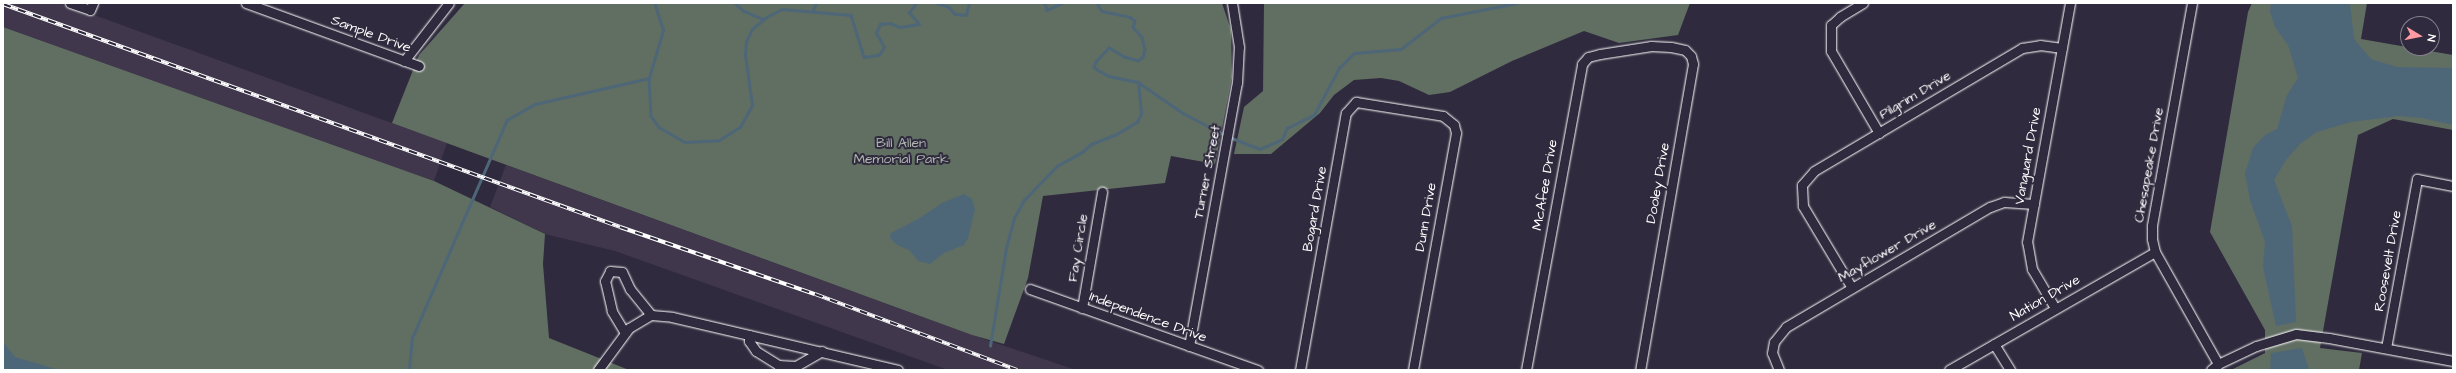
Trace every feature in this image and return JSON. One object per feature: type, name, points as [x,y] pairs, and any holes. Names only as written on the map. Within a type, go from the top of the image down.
[{"type":"street","points":[[70,3],[90,10],[94,3]]},
{"type":"street","name":"Sample Drive","points":[[246,3],[419,66]]},
{"type":"street","points":[[404,61],[449,3]]},
{"type":"street","name":"Turner Street","points":[[1189,346],[1233,110],[1239,47],[1232,3]]},
{"type":"street","points":[[1863,3],[1840,16],[1831,24],[1829,37],[1831,51],[1879,132]]},
{"type":"street","name":"Vanguard Drive","points":[[2055,308],[2028,257],[2027,242],[2070,3]]},
{"type":"street","name":"Chesapeake Drive","points":[[2192,3],[2152,226],[2155,252],[2218,364]]},
{"type":"street","name":"Pilgrim Drive","points":[[1852,288],[1803,206],[1801,197],[1802,185],[1814,171],[2022,48],[2040,45],[2062,48]]},
{"type":"street","name":"Dooley Drive","points":[[1638,48],[1671,47],[1685,50],[1691,56],[1693,64],[1640,370]]},
{"type":"street","name":"McAfee Drive","points":[[1526,370],[1582,64],[1588,57],[1638,48]]},
{"type":"street","name":"Bogard Drive","points":[[1300,370],[1346,113],[1356,102],[1402,109]]},
{"type":"street","name":"Dunn Drive","points":[[1402,109],[1443,116],[1454,125],[1456,133],[1413,370]]},
{"type":"street","name":"Roosevelt Drive","points":[[2386,348],[2417,179],[2453,186]]},
{"type":"street","name":"Fay Circle","points":[[1082,308],[1102,192]]},
{"type":"street","name":"Mayflower Drive","points":[[1779,370],[1772,354],[1774,342],[1786,327],[1990,207],[2004,202],[2034,204]]},
{"type":"street","name":"Nation Drive","points":[[1949,370],[2155,252]]},
{"type":"street","points":[[625,333],[612,311],[605,281],[610,270],[622,272],[630,289],[651,315]]},
{"type":"street","name":"Independence Drive","points":[[1030,289],[1258,370]]},
{"type":"street","points":[[598,370],[625,333],[640,320],[651,315],[672,317],[822,351],[875,367],[898,370]]},
{"type":"street","points":[[2211,370],[2218,364],[2287,335],[2308,334],[2453,361]]},
{"type":"street","points":[[749,335],[756,351],[778,364],[796,366],[822,351]]},
{"type":"street","points":[[1994,344],[2010,370]]},
{"type":"shaded area","points":[[3,3],[61,3],[447,143],[434,181],[3,27]]},
{"type":"shaded area","points":[[506,165],[972,335],[1076,370],[948,370],[615,251],[545,234],[490,207]]},
{"type":"green space","name":"Bill Allen Memorial Park","points":[[465,3],[1222,3],[1231,30],[1232,77],[1215,164],[1171,156],[1165,183],[1043,196],[1028,278],[1004,344],[972,335],[392,123],[419,55]]},
{"type":"green space","points":[[1264,3],[1690,3],[1678,35],[1619,43],[1584,31],[1512,61],[1450,92],[1429,95],[1399,81],[1381,78],[1354,80],[1334,95],[1320,113],[1271,154],[1234,154],[1244,107],[1263,91]]},
{"type":"green space","points":[[2252,3],[2367,3],[2361,39],[2400,46],[2400,56],[2440,56],[2440,53],[2453,55],[2453,130],[2393,119],[2358,135],[2320,348],[2362,353],[2359,370],[2231,370],[2265,353],[2265,330],[2210,232],[2248,12]]},
{"type":"green space","points":[[3,27],[434,181],[545,234],[543,264],[549,338],[629,370],[3,370]]},
{"type":"water","points":[[2271,3],[2350,3],[2354,39],[2371,59],[2397,67],[2453,68],[2453,125],[2422,118],[2398,116],[2351,122],[2317,132],[2301,143],[2286,160],[2274,180],[2292,226],[2296,322],[2276,326],[2263,267],[2265,242],[2250,200],[2245,173],[2253,148],[2265,135],[2277,129],[2287,95],[2298,78],[2288,45],[2275,27],[2270,12]]},
{"type":"water","points":[[964,194],[972,199],[975,209],[968,238],[964,245],[944,253],[930,264],[918,261],[909,250],[897,245],[890,238],[891,233],[918,219],[942,203]]},
{"type":"water","points":[[3,342],[15,357],[59,370],[3,370]]},
{"type":"water","points":[[2302,348],[2309,370],[2270,370],[2271,353]]},
{"type":"waterway","points":[[409,370],[412,338],[507,120],[535,104],[649,78],[663,30],[654,3]]},
{"type":"waterway","points":[[735,3],[744,11],[763,19],[782,9],[851,15],[864,57],[879,55],[884,47],[876,33],[880,24],[890,23],[900,27],[919,24],[909,13],[916,3]]},
{"type":"waterway","points":[[813,10],[816,3]]},
{"type":"waterway","points":[[937,3],[949,7],[955,14],[966,15],[969,3]]},
{"type":"waterway","points":[[1045,3],[1047,10],[1062,3]]},
{"type":"waterway","points":[[1097,3],[1102,11],[1130,17],[1135,21],[1133,27],[1142,37],[1145,50],[1143,57],[1138,61],[1124,57],[1109,48],[1096,62],[1094,67],[1109,76],[1138,82],[1183,113],[1225,135]]},
{"type":"waterway","points":[[1229,137],[1260,149],[1282,139],[1287,128],[1314,115],[1339,68],[1354,53],[1401,49],[1441,18],[1517,3]]},
{"type":"waterway","points":[[649,78],[651,116],[659,127],[685,142],[719,140],[740,127],[752,105],[745,55],[746,42],[752,29],[763,20]]},
{"type":"waterway","points":[[990,346],[1006,248],[1014,218],[1024,200],[1057,166],[1082,152],[1091,144],[1115,135],[1137,122],[1141,114],[1138,82]]},
{"type":"railway","points":[[3,4],[620,227],[815,294],[1017,370]]}]
